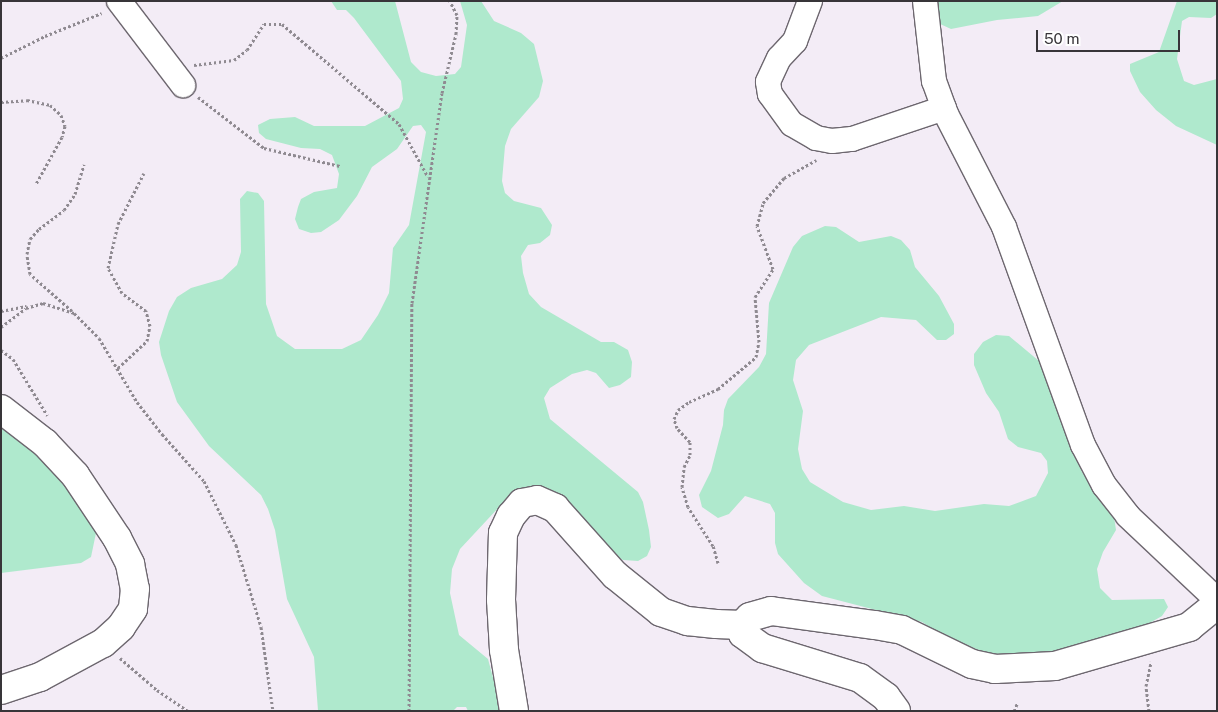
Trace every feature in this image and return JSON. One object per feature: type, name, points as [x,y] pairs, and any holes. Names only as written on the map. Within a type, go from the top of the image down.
[{"type":"main road","points":[[1,409],[45,443],[98,506],[130,564],[135,589],[133,609],[121,627],[102,643],[40,677],[1,690]]},
{"type":"main road","points":[[514,711],[504,650],[501,600],[503,533],[510,516],[522,503],[537,500],[555,508],[615,575],[661,612],[688,621],[742,625],[750,617],[771,611],[875,624],[902,630],[972,664],[995,669],[1055,666],[1189,627],[1217,604]]},
{"type":"main road","points":[[742,625],[743,634],[762,648],[860,678],[886,696],[896,711]]},
{"type":"street","points":[[810,1],[795,41],[779,58],[768,82],[770,94],[792,124],[816,138],[845,140],[887,129],[944,108]]},
{"type":"street","points":[[925,1],[934,81],[944,108],[1004,227],[1083,444],[1104,485],[1153,542],[1217,600]]},
{"type":"street","points":[[120,4],[178,78]]},
{"type":"path","points":[[409,711],[412,313],[442,93],[456,34],[456,15],[450,1]]},
{"type":"path","points":[[1,58],[45,36],[120,4]]},
{"type":"path","points":[[340,166],[264,148],[178,78],[192,65],[234,60],[247,50],[264,24],[282,24],[399,124],[429,178]]},
{"type":"path","points":[[1,102],[27,100],[50,105],[61,114],[66,126],[62,137],[36,184]]},
{"type":"path","points":[[718,563],[713,546],[688,507],[682,487],[684,467],[690,455],[690,442],[677,428],[674,419],[678,410],[689,402],[718,389],[756,358],[759,342],[755,296],[773,269],[757,226],[763,202],[784,178],[822,157]]},
{"type":"path","points":[[84,164],[75,194],[64,210],[39,229],[30,239],[27,254],[30,274],[99,338],[162,434],[204,481],[236,546],[261,628],[273,711]]},
{"type":"path","points":[[118,368],[147,341],[150,326],[146,311],[122,293],[108,268],[118,224],[144,173]]},
{"type":"path","points":[[1,312],[43,303],[74,313]]},
{"type":"path","points":[[1,327],[26,308],[43,303]]},
{"type":"path","points":[[1,350],[13,359],[50,420],[45,443]]},
{"type":"path","points":[[1149,711],[1146,686],[1149,667],[1161,635]]},
{"type":"path","points":[[102,643],[156,690],[188,711]]},
{"type":"path","points":[[1014,711],[1017,704]]},
{"type":"green space","points":[[331,1],[395,1],[411,62],[421,72],[436,76],[455,74],[461,67],[467,25],[460,1],[481,1],[494,21],[521,33],[534,44],[543,81],[539,97],[511,129],[505,146],[502,181],[505,193],[514,201],[541,208],[552,225],[550,235],[540,243],[528,245],[521,256],[523,273],[529,294],[541,307],[601,342],[614,342],[628,350],[632,362],[631,377],[620,385],[609,388],[596,373],[587,370],[572,374],[550,388],[544,398],[550,419],[638,492],[643,502],[649,530],[651,547],[647,556],[638,561],[623,560],[602,546],[552,492],[525,487],[514,491],[460,549],[452,569],[450,593],[459,635],[488,659],[502,711],[468,711],[466,707],[457,707],[453,711],[318,711],[314,657],[287,599],[275,530],[268,509],[261,495],[209,446],[177,402],[161,355],[159,342],[169,311],[177,297],[191,288],[222,279],[237,265],[241,252],[240,199],[247,191],[258,193],[264,201],[266,304],[277,336],[295,349],[342,349],[361,340],[378,315],[389,293],[393,248],[409,225],[426,132],[421,125],[413,126],[397,149],[372,167],[357,196],[339,220],[321,232],[311,233],[299,229],[295,219],[298,207],[301,199],[314,192],[337,188],[339,174],[332,155],[320,149],[301,148],[266,139],[259,133],[258,125],[270,119],[295,117],[314,126],[365,126],[399,108],[403,99],[401,81],[354,18],[346,10],[337,10]]},
{"type":"green space","points":[[938,1],[1063,1],[1038,16],[997,20],[951,29],[938,23],[935,9]]},
{"type":"green space","points":[[1177,1],[1217,1],[1217,14],[1211,18],[1189,17],[1182,21],[1177,59],[1184,81],[1194,85],[1217,79],[1217,145],[1176,126],[1156,110],[1140,92],[1130,71],[1130,64],[1159,52]]},
{"type":"green space","points":[[825,226],[836,227],[859,242],[891,236],[901,240],[910,250],[915,267],[939,296],[954,324],[954,334],[946,340],[937,340],[916,320],[881,317],[809,345],[796,360],[793,380],[803,411],[798,449],[802,469],[810,482],[843,502],[871,510],[904,506],[935,511],[984,504],[1009,506],[1036,496],[1048,473],[1047,461],[1041,453],[1018,447],[1008,439],[999,412],[986,393],[974,365],[974,354],[983,342],[996,335],[1009,336],[1039,361],[1082,472],[1114,517],[1116,530],[1103,552],[1097,569],[1100,588],[1112,600],[1164,599],[1168,607],[1162,616],[1146,625],[1047,654],[996,657],[942,635],[922,622],[822,596],[804,583],[778,554],[775,543],[775,513],[770,504],[745,496],[729,514],[718,518],[702,507],[699,495],[711,471],[723,425],[724,410],[728,399],[759,367],[766,354],[769,303],[793,247],[802,236]]},
{"type":"green space","points":[[1,425],[42,458],[90,512],[96,533],[91,557],[81,563],[1,573]]}]
